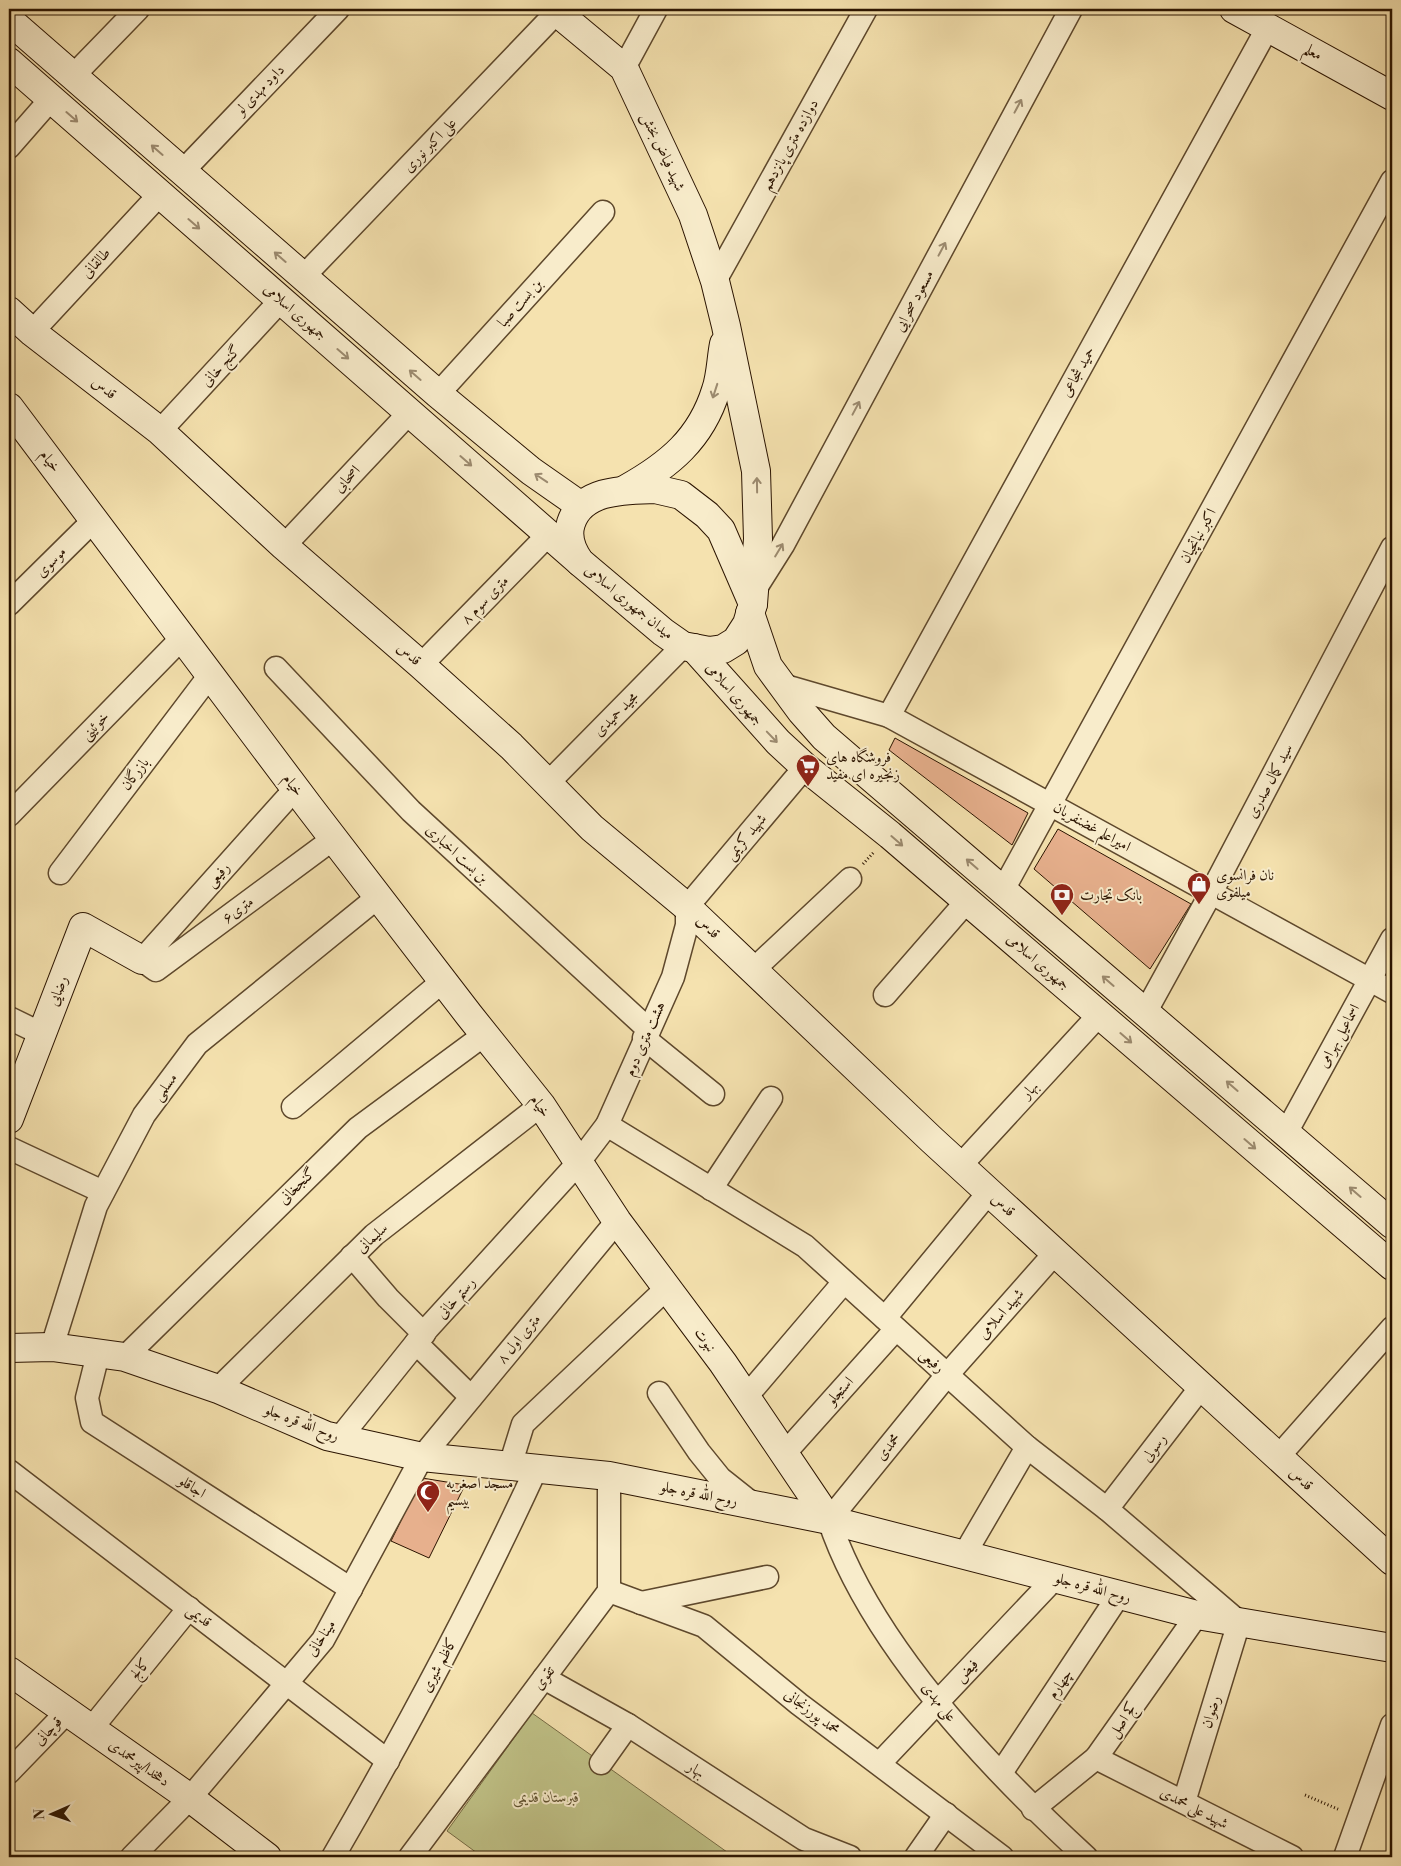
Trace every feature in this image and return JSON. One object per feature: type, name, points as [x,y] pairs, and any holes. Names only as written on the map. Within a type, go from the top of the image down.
[{"type":"street","points":[[73,76],[138,9]]},
{"type":"street","name":"داود مهدی لو","points":[[182,172],[338,9]]},
{"type":"street","points":[[624,68],[656,9]]},
{"type":"street","name":"دوازده متری پانزدهم","points":[[715,281],[866,9]]},
{"type":"street","name":"مسعود صحرایی","points":[[752,603],[1071,9]]},
{"type":"street","name":"معلم","points":[[1234,9],[1392,96]]},
{"type":"street","name":"شهید فیاض بخش","points":[[555,10],[624,68],[693,215],[715,281],[756,471],[758,539],[752,603]]},
{"type":"street","name":"علی اکبر نوری","points":[[303,277],[555,10]]},
{"type":"street","name":"جمهوری اسلامی","points":[[9,20],[438,394],[531,471],[581,506]]},
{"type":"street","name":"حمید شجاعی","points":[[889,716],[1268,27]]},
{"type":"street","name":"جمهوری اسلامی","points":[[9,62],[580,562]]},
{"type":"street","points":[[9,147],[51,99]]},
{"type":"street","name":"اکبر نباتچیان","points":[[1003,890],[1392,181]]},
{"type":"street","name":"طالقانی","points":[[32,332],[160,194]]},
{"type":"street","name":"بن بست صبا","points":[[438,394],[603,212]]},
{"type":"street","name":"گنج خانی","points":[[160,431],[281,300]]},
{"type":"street","name":"قدس","points":[[9,311],[32,332],[160,431],[284,546],[421,665],[548,783],[592,828],[687,907],[960,1166],[1392,1561]]},
{"type":"street","points":[[623,490],[655,473],[676,457],[697,432],[716,390],[726,326]]},
{"type":"street","name":"خیام","points":[[9,407],[295,789],[484,1035],[541,1104],[578,1162]]},
{"type":"street","name":"اصحابی","points":[[284,546],[410,412]]},
{"type":"street","points":[[581,506],[592,498],[623,490],[655,489],[681,495],[708,515],[721,530],[740,570],[752,603]]},
{"type":"street","name":"میدان جمهوری اسلامی","points":[[581,506],[574,516],[570,527],[569,540],[573,552],[580,562],[663,632],[689,647],[708,651],[723,649],[736,641],[747,624],[752,603]]},
{"type":"street","name":"موسوی","points":[[9,604],[94,520]]},
{"type":"street","name":"۸ متری سوم","points":[[421,665],[549,534]]},
{"type":"street","name":"سید کمال صدری","points":[[1146,1012],[1392,548]]},
{"type":"street","name":"جمهوری اسلامی","points":[[752,603],[768,666],[824,737],[1392,1224]]},
{"type":"street","name":"خوئینی","points":[[9,815],[182,638]]},
{"type":"street","name":"جمهوری اسلامی","points":[[689,647],[753,717],[805,767],[890,835],[1392,1266]]},
{"type":"street","name":"مجید حمیدی","points":[[548,783],[689,647]]},
{"type":"street","name":"بن بست اخباری","points":[[276,668],[411,811],[713,1094]]},
{"type":"street","name":"بازرگان","points":[[60,874],[210,675]]},
{"type":"street","name":"امیراعلم غضنفریان","points":[[782,685],[889,716],[1392,992]]},
{"type":"street","name":"شهید کریمی","points":[[687,907],[805,767]]},
{"type":"street","name":"رفیعی","points":[[142,960],[295,789]]},
{"type":"street","name":"۶متری","points":[[142,960],[156,970],[334,839]]},
{"type":"street","points":[[753,970],[850,879]]},
{"type":"street","name":"مسلمی","points":[[52,1347],[96,1206],[144,1115],[197,1044],[378,897]]},
{"type":"street","points":[[885,995],[966,901]]},
{"type":"street","name":"هشت متری دوم","points":[[578,1162],[607,1125],[673,977],[686,925],[687,907]]},
{"type":"street","name":"رضایی","points":[[9,1119],[83,927],[142,960]]},
{"type":"street","name":"اسماعیل بهرامی","points":[[1286,1133],[1392,938]]},
{"type":"street","points":[[293,1107],[443,981]]},
{"type":"street","name":"بهار","points":[[960,1166],[1099,1015]]},
{"type":"street","points":[[9,1018],[42,1034]]},
{"type":"street","name":"گنجخانی","points":[[126,1357],[358,1128],[484,1035]]},
{"type":"street","points":[[711,1189],[770,1098]]},
{"type":"street","name":"سلیمانی","points":[[218,1389],[374,1235],[541,1104]]},
{"type":"street","name":"رفیعی","points":[[607,1125],[805,1246],[1027,1447],[1107,1509],[1239,1622]]},
{"type":"street","points":[[9,1148],[103,1192]]},
{"type":"street","name":"نبوت","points":[[578,1162],[617,1221],[746,1397],[829,1520]]},
{"type":"street","name":"رستم خانی","points":[[339,1438],[420,1338],[578,1162]]},
{"type":"street","name":"استجلو","points":[[784,1454],[890,1323],[989,1192]]},
{"type":"street","name":"۸ متری اول","points":[[422,1457],[617,1221]]},
{"type":"street","name":"شهید اسلامی","points":[[948,1375],[1055,1253]]},
{"type":"street","points":[[352,1256],[471,1397]]},
{"type":"street","points":[[746,1397],[844,1282]]},
{"type":"street","name":"کاظم شیری","points":[[332,1857],[388,1761],[487,1574],[522,1467],[522,1424],[667,1288]]},
{"type":"street","points":[[1278,1457],[1392,1328]]},
{"type":"street","name":"روح الله قره جلو","points":[[9,1348],[52,1347],[126,1357],[218,1389],[327,1436],[422,1457],[609,1476],[829,1520],[1197,1615],[1392,1648]]},
{"type":"street","name":"اجاقلو","points":[[98,1354],[87,1398],[92,1422],[351,1589]]},
{"type":"street","name":"محمدی","points":[[829,1520],[948,1375]]},
{"type":"street","name":"رسولی","points":[[1107,1509],[1200,1387]]},
{"type":"street","points":[[659,1393],[698,1452],[720,1478],[754,1505]]},
{"type":"street","points":[[964,1555],[1027,1447]]},
{"type":"street","name":"میناخانی","points":[[141,1854],[323,1640],[422,1457]]},
{"type":"street","name":"قدیمی","points":[[9,1471],[388,1761]]},
{"type":"street","points":[[609,1476],[609,1591]]},
{"type":"street","name":"علی مهدی","points":[[829,1520],[840,1552],[877,1617],[937,1703],[1033,1809],[1086,1857]]},
{"type":"street","points":[[641,1603],[767,1577]]},
{"type":"street","name":"فیض","points":[[880,1763],[1055,1578]]},
{"type":"street","name":"محمد پورزنجانی","points":[[609,1591],[704,1626],[799,1704],[880,1763],[1002,1857]]},
{"type":"street","name":"تقوی","points":[[410,1857],[609,1591]]},
{"type":"street","name":"چهارم","points":[[1001,1773],[1120,1595]]},
{"type":"street","name":"کالج","points":[[91,1729],[189,1608]]},
{"type":"street","name":"کج اصل","points":[[1033,1809],[1096,1758],[1197,1615]]},
{"type":"street","name":"رضوان","points":[[1184,1802],[1239,1622]]},
{"type":"street","name":"دهخدا/پیرمحمدی","points":[[9,1671],[190,1798],[267,1857]]},
{"type":"street","name":"بهار","points":[[544,1678],[628,1725],[804,1839],[843,1856]]},
{"type":"street","name":"قوچانی","points":[[9,1772],[67,1712]]},
{"type":"street","points":[[601,1763],[628,1725]]},
{"type":"street","points":[[1345,1857],[1392,1725]]},
{"type":"street","name":"شهید علی محمدی","points":[[1096,1758],[1292,1857]]},
{"type":"street","points":[[916,1857],[946,1814]]},
{"type":"path","points":[[850,879],[890,835]]},
{"type":"path","points":[[1305,1795],[1359,1818]]},
{"type":"green space","name":"قبرستان قدیمى","points":[[532,1713],[734,1857],[475,1857],[477,1853],[447,1831]]},
{"type":"building","points":[[895,738],[1028,813],[1012,845],[889,750]]},
{"type":"building","points":[[1058,829],[1191,904],[1150,969],[1034,869]]},
{"type":"building","name":"مسجد اصغریه بیسیم","points":[[422,1478],[465,1485],[429,1558],[391,1541]]},
{"type":"place","name":"فروشگاه های زنجیره ای مفید","points":[[808,787]]},
{"type":"place","name":"نان فرانسوی میلفوی","points":[[1199,905]]},
{"type":"place","name":"بانک تجارت","points":[[1062,916]]},
{"type":"place","name":"مسجد اصغریه بیسیم","points":[[428,1513]]}]
